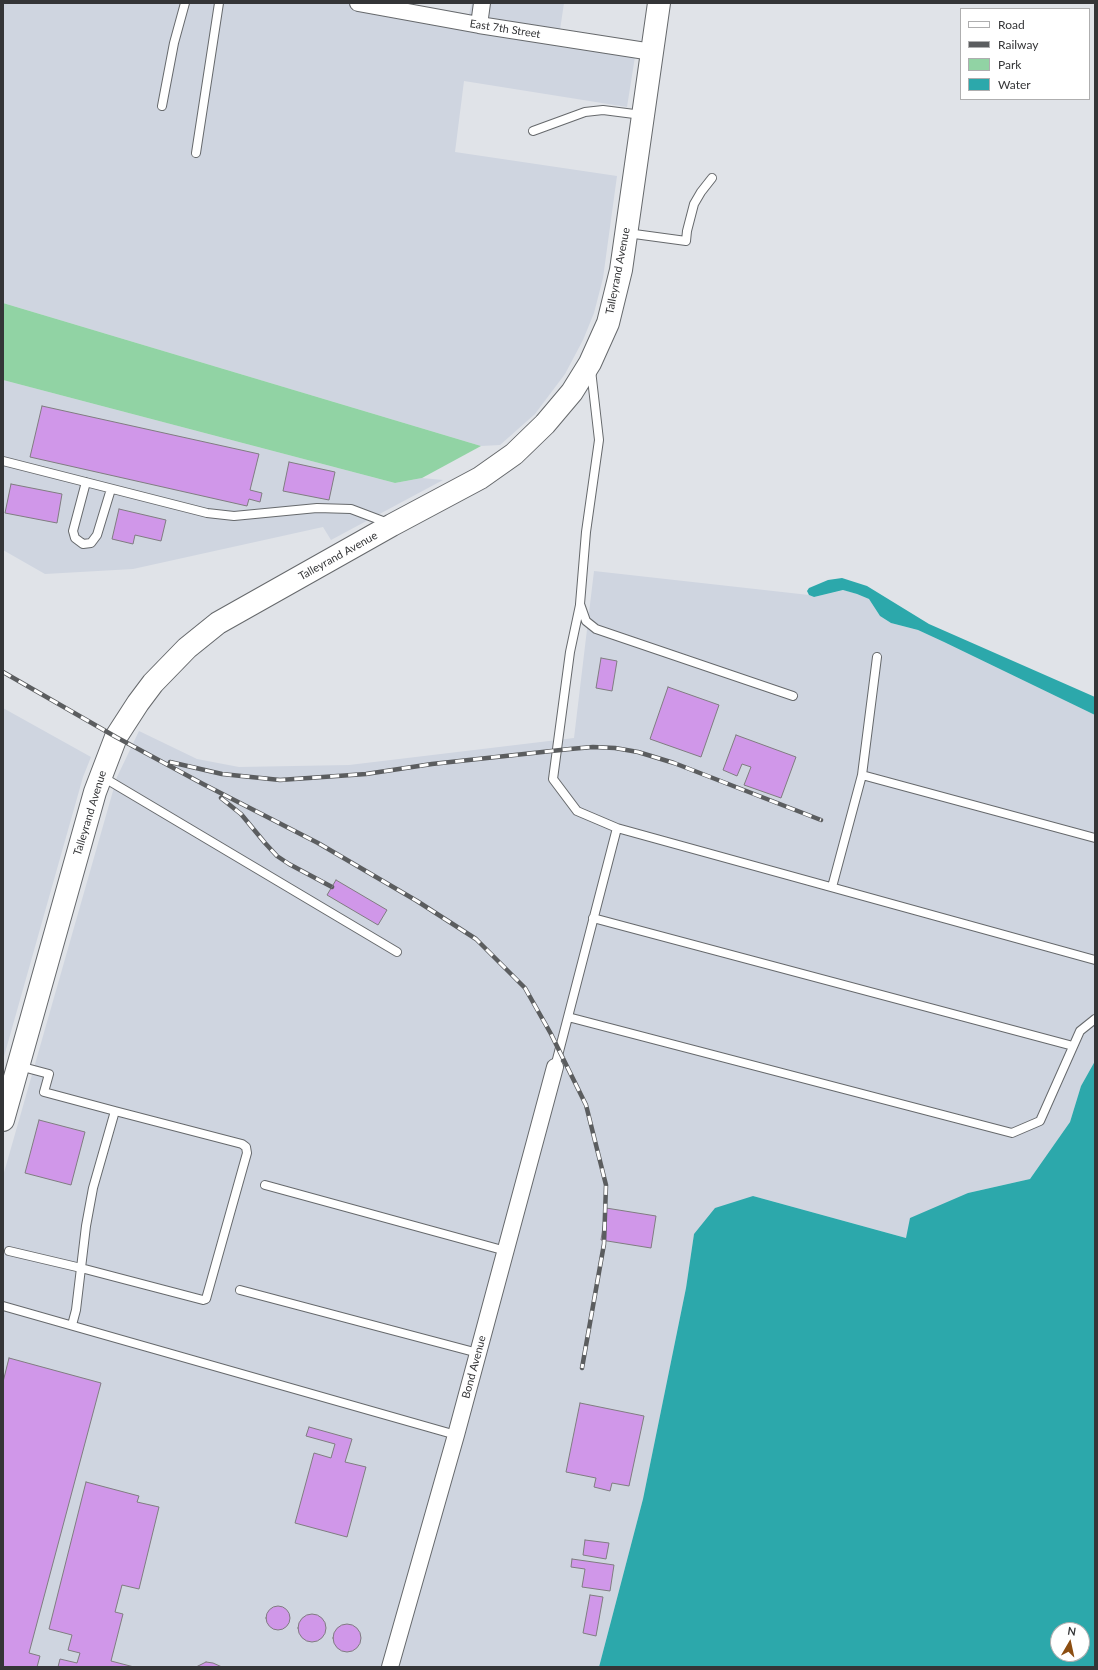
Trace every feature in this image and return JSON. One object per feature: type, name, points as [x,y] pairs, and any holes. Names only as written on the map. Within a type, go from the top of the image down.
[{"type":"street","name":"East 7th Street","points":[[358,3],[479,25],[652,52]]},
{"type":"street","points":[[479,25],[482,3]]},
{"type":"street","name":"Talleyrand Avenue","points":[[3,1120],[100,775],[116,737],[138,703],[153,684],[187,648],[218,623],[392,525],[480,478],[514,454],[545,424],[572,392],[590,363],[608,323],[621,270],[659,3]]},
{"type":"street","name":"Bond Avenue","points":[[390,1667],[456,1435],[555,1067]]},
{"type":"lane","points":[[162,106],[174,43],[185,3]]},
{"type":"lane","points":[[196,153],[219,3]]},
{"type":"lane","points":[[533,131],[584,112],[603,110],[643,115]]},
{"type":"lane","points":[[626,232],[686,241],[694,204],[712,178]]},
{"type":"lane","points":[[590,363],[599,440],[586,532],[580,604],[570,652],[553,779],[577,811],[617,828],[1095,960]]},
{"type":"lane","points":[[3,461],[207,512],[234,516],[317,508],[351,509],[392,525]]},
{"type":"lane","points":[[86,482],[73,531],[75,538],[83,544],[91,543],[97,535],[111,488]]},
{"type":"lane","points":[[580,604],[586,621],[596,628],[793,696]]},
{"type":"lane","points":[[832,887],[862,775],[877,657]]},
{"type":"lane","points":[[100,775],[397,952]]},
{"type":"lane","points":[[862,775],[1095,838]]},
{"type":"lane","points":[[555,1067],[617,828]]},
{"type":"lane","points":[[594,918],[1073,1046]]},
{"type":"lane","points":[[568,1017],[1012,1133],[1040,1121],[1080,1031],[1095,1019]]},
{"type":"lane","points":[[9,1251],[82,1268],[203,1300],[206,1299],[247,1153],[246,1147],[242,1144],[44,1092],[49,1074],[18,1066]]},
{"type":"lane","points":[[72,1326],[76,1310],[86,1226],[93,1188],[115,1111]]},
{"type":"lane","points":[[265,1185],[506,1251]]},
{"type":"lane","points":[[240,1290],[478,1353]]},
{"type":"lane","points":[[3,1306],[456,1435]]},
{"type":"shaded area","points":[[3,3],[414,3],[414,5],[469,14],[472,3],[564,3],[560,30],[637,44],[627,107],[464,81],[455,152],[617,176],[603,278],[594,313],[583,340],[565,374],[535,414],[500,445],[481,446],[3,303]]},
{"type":"shaded area","points":[[3,380],[395,483],[422,478],[443,480],[331,540],[323,527],[133,569],[45,574],[3,550]]},
{"type":"shaded area","points":[[594,571],[809,595],[814,597],[844,590],[869,599],[880,616],[891,623],[918,630],[1095,715],[1095,1061],[1081,1086],[1070,1122],[1030,1179],[968,1193],[906,1238],[753,1196],[694,1234],[686,1288],[643,1499],[599,1667],[3,1667],[3,1176],[117,777],[139,731],[197,759],[239,767],[349,765],[574,738]]},
{"type":"shaded area","points":[[3,708],[91,757],[83,777],[3,1060]]},
{"type":"green space","points":[[3,303],[481,446],[422,478],[395,483],[3,380]]},
{"type":"water","points":[[842,578],[867,586],[929,624],[1095,697],[1095,715],[918,630],[891,623],[880,616],[869,599],[843,590],[814,597],[809,595],[807,591],[809,588],[828,580]]},
{"type":"water","points":[[1095,1061],[1095,1667],[599,1667],[643,1499],[686,1288],[694,1234],[715,1208],[753,1196],[906,1238],[910,1218],[968,1193],[1030,1179],[1070,1122],[1081,1086]]},
{"type":"building","points":[[42,406],[259,454],[250,490],[262,493],[260,502],[249,499],[247,506],[30,457]]},
{"type":"building","points":[[289,462],[335,472],[329,500],[283,491]]},
{"type":"building","points":[[11,484],[62,494],[57,523],[5,513]]},
{"type":"building","points":[[119,509],[166,520],[161,541],[135,535],[133,544],[112,539]]},
{"type":"building","points":[[601,658],[617,661],[612,691],[596,688]]},
{"type":"building","points":[[668,687],[719,705],[701,757],[650,739]]},
{"type":"building","points":[[736,735],[796,757],[781,798],[744,785],[751,767],[742,764],[737,776],[723,770]]},
{"type":"building","points":[[336,880],[387,910],[378,925],[327,895]]},
{"type":"building","points":[[39,1120],[85,1132],[71,1185],[25,1173]]},
{"type":"building","points":[[606,1208],[656,1216],[651,1248],[601,1240]]},
{"type":"building","points":[[9,1358],[101,1383],[29,1653],[40,1656],[37,1667],[3,1667],[3,1382]]},
{"type":"building","points":[[580,1403],[644,1416],[629,1486],[612,1483],[610,1491],[594,1487],[596,1478],[566,1472]]},
{"type":"building","points":[[309,1427],[352,1439],[345,1462],[366,1467],[347,1537],[295,1523],[314,1453],[331,1458],[335,1444],[306,1436]]},
{"type":"building","points":[[86,1482],[139,1496],[137,1502],[159,1507],[139,1589],[122,1585],[115,1612],[123,1614],[111,1661],[134,1667],[58,1667],[60,1659],[77,1663],[80,1653],[68,1650],[72,1635],[49,1629]]},
{"type":"building","points":[[585,1540],[609,1543],[606,1559],[583,1555]]},
{"type":"building","points":[[572,1559],[614,1565],[610,1591],[582,1587],[585,1569],[571,1567]]},
{"type":"building","points":[[590,1595],[603,1597],[596,1636],[583,1633]]},
{"type":"building","points":[[278,1606],[287,1609],[290,1618],[287,1627],[278,1630],[269,1627],[266,1618],[269,1609]]},
{"type":"building","points":[[312,1614],[322,1618],[326,1628],[322,1638],[312,1642],[302,1638],[298,1628],[302,1618]]},
{"type":"building","points":[[347,1624],[357,1628],[361,1638],[357,1648],[347,1652],[337,1648],[333,1638],[337,1628]]},
{"type":"building","points":[[206,1662],[213,1663],[222,1667],[196,1667]]},
{"type":"railway","points":[[3,672],[116,737],[318,843],[417,901],[476,939],[525,988],[551,1034],[586,1105],[606,1185],[604,1244],[582,1368]]},
{"type":"railway","points":[[170,762],[222,774],[280,780],[366,774],[432,764],[570,749],[593,747],[615,748],[638,752],[674,763],[821,820]]},
{"type":"railway","points":[[221,798],[241,814],[277,856],[332,887]]}]
